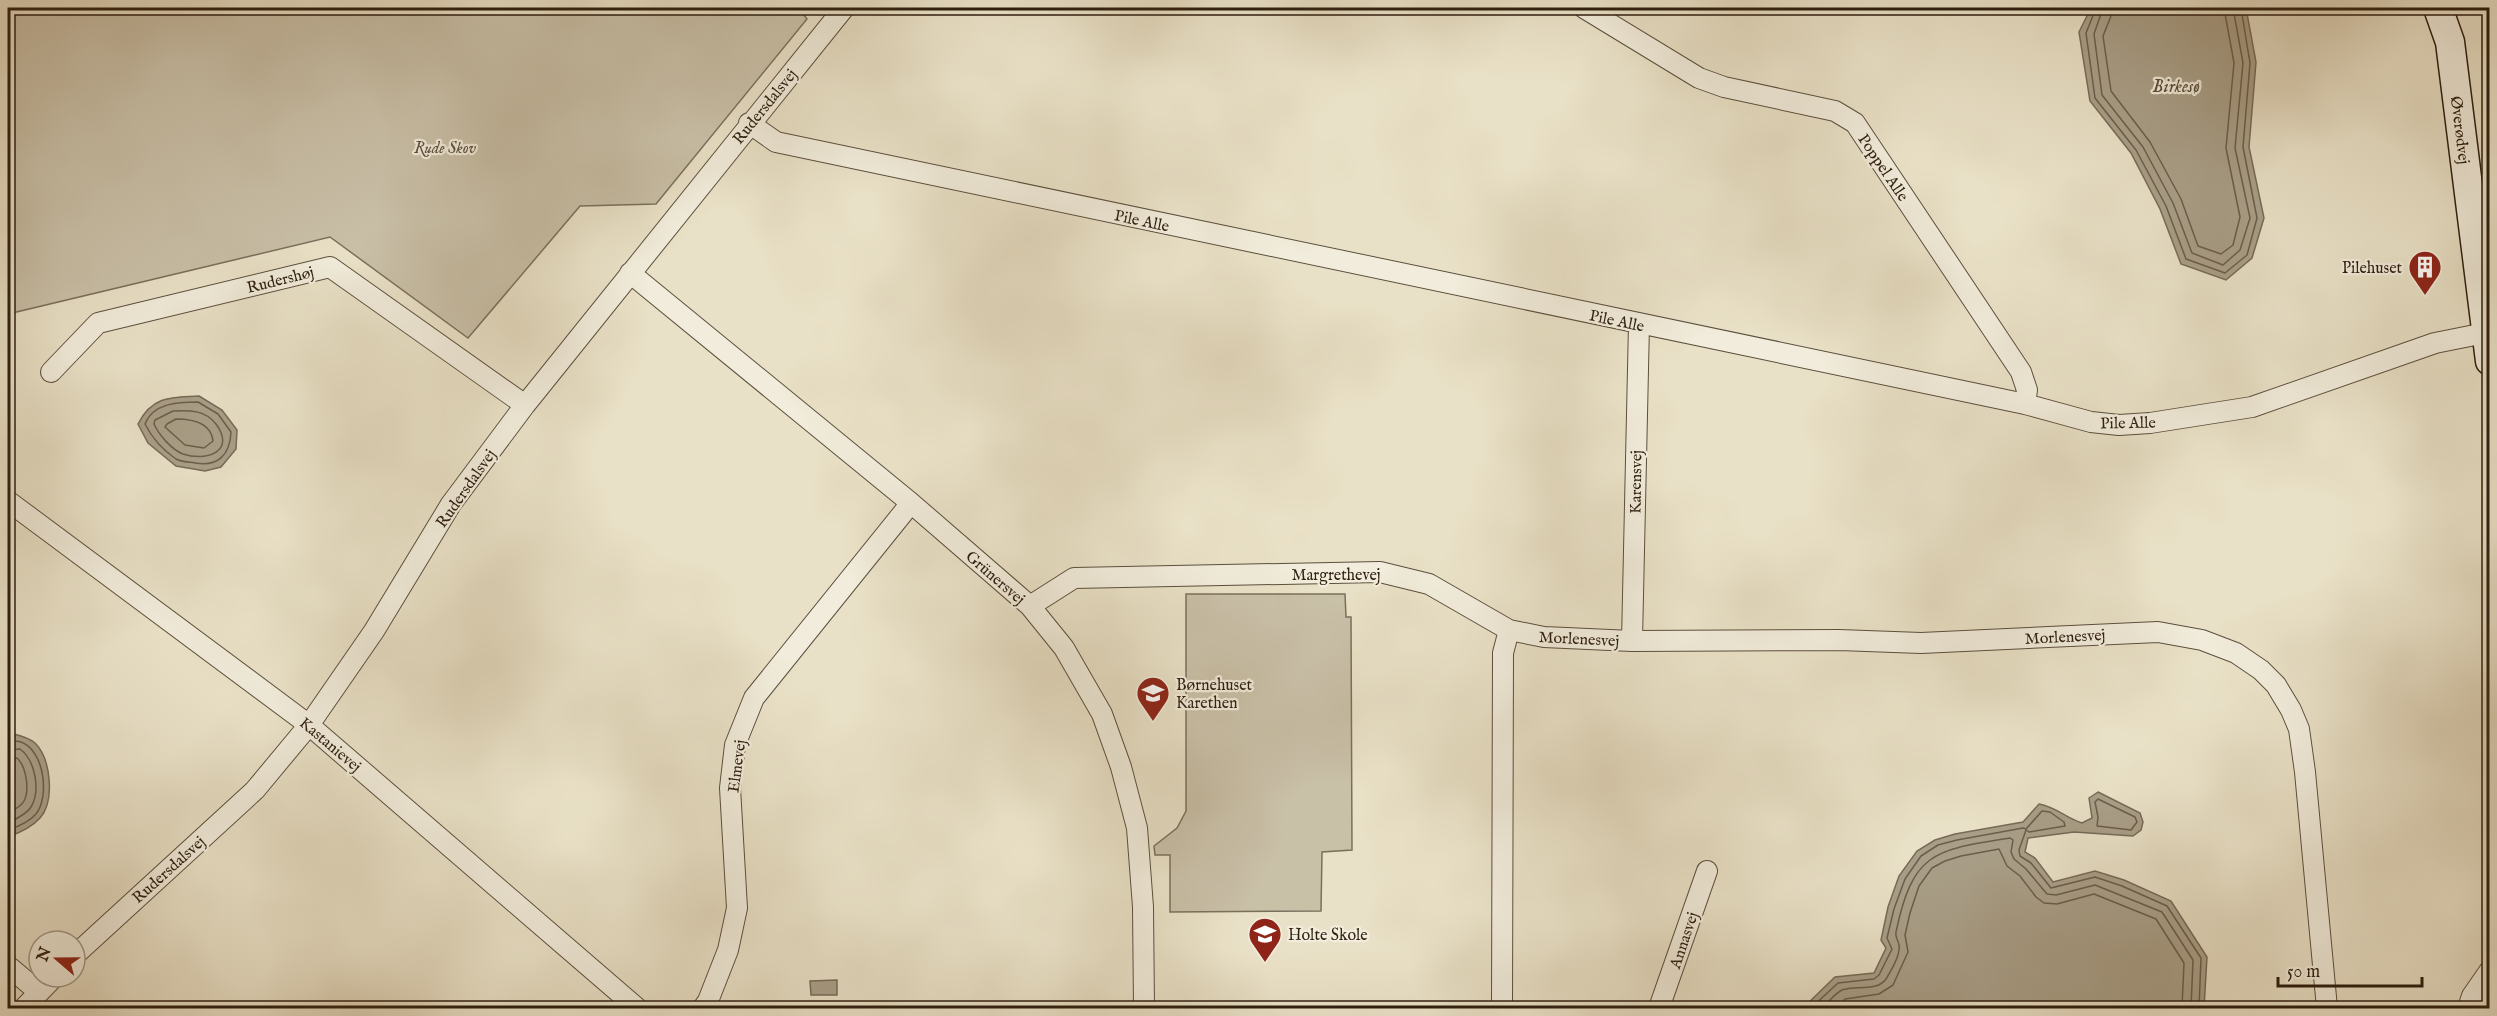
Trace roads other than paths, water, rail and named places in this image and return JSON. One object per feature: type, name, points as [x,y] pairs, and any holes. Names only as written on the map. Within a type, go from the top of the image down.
[{"type":"street","name":"Rudersdalsvej","points":[[87,944],[255,790],[309,725],[374,631],[451,504],[525,405],[749,123],[844,8]]},
{"type":"street","name":"Poppel Alle","points":[[1584,8],[1699,78],[1724,87],[1835,111],[1855,123],[2021,372],[2027,390],[2025,404]]},
{"type":"street","name":"Øverødvej","points":[[2438,8],[2450,42],[2488,342]]},
{"type":"street","name":"Pile Alle","points":[[749,123],[776,142],[2025,404],[2091,422],[2119,425],[2150,423],[2252,407],[2435,343],[2488,342]]},
{"type":"street","name":"Rudershøj","points":[[51,372],[98,323],[330,267],[525,405]]},
{"type":"street","name":"Grünersvej","points":[[630,273],[911,503],[1030,606],[1064,648],[1096,701],[1121,766],[1137,828],[1143,907],[1144,1008]]},
{"type":"street","name":"Karensvej","points":[[1632,641],[1639,324]]},
{"type":"street","name":"Kastanievej","points":[[8,501],[309,725],[637,1008]]},
{"type":"street","name":"Elmevej","points":[[703,1008],[708,1001],[728,950],[736,908],[730,788],[735,745],[754,698],[911,503]]},
{"type":"street","name":"Margrethevej","points":[[1030,606],[1074,578],[1380,572],[1429,584],[1509,630]]},
{"type":"street","name":"Morlenesvej","points":[[1509,630],[1544,637],[1632,641],[1839,640],[1921,643],[2158,632],[2202,640],[2236,653],[2261,670],[2276,685],[2299,729],[2327,1008]]},
{"type":"street","points":[[1502,1008],[1503,653],[1509,630]]},
{"type":"street","name":"Annasvej","points":[[1659,1008],[1707,871]]},
{"type":"street","points":[[8,966],[39,992]]},
{"type":"street","points":[[2468,1008],[2472,996],[2490,970]]},
{"type":"street","points":[[24,1008],[42,989]]},
{"type":"water","name":"Birkesø","points":[[2091,8],[2246,8],[2256,62],[2249,147],[2264,218],[2252,258],[2226,280],[2181,264],[2160,209],[2131,153],[2090,101],[2079,32]]},
{"type":"water","points":[[199,396],[222,410],[237,430],[236,449],[221,467],[205,471],[176,466],[148,443],[138,424],[143,415],[156,403],[171,398]]},
{"type":"water","points":[[14,734],[35,743],[40,750],[48,769],[49,791],[45,811],[40,818],[25,829],[8,837],[8,737]]},
{"type":"water","points":[[2098,792],[2140,813],[2143,822],[2141,830],[2133,836],[2074,832],[2028,838],[2025,852],[2035,858],[2053,882],[2095,871],[2124,880],[2171,901],[2207,957],[2204,1008],[1803,1008],[1835,977],[1874,973],[1886,948],[1881,940],[1888,907],[1899,876],[1917,851],[1935,840],[1955,834],[2023,822],[2039,804],[2082,823],[2092,818],[2089,798]]},
{"type":"water","points":[[837,980],[837,995],[811,995],[810,981]]},
{"type":"place","name":"Pilehuset","points":[[2425,296]]},
{"type":"place","name":"Børnehuset Karethen","points":[[1153,722]]},
{"type":"place","name":"Holte Skole","points":[[1265,963]]},
{"type":"park label","name":"Rude Skov","points":[[445,147]]}]
